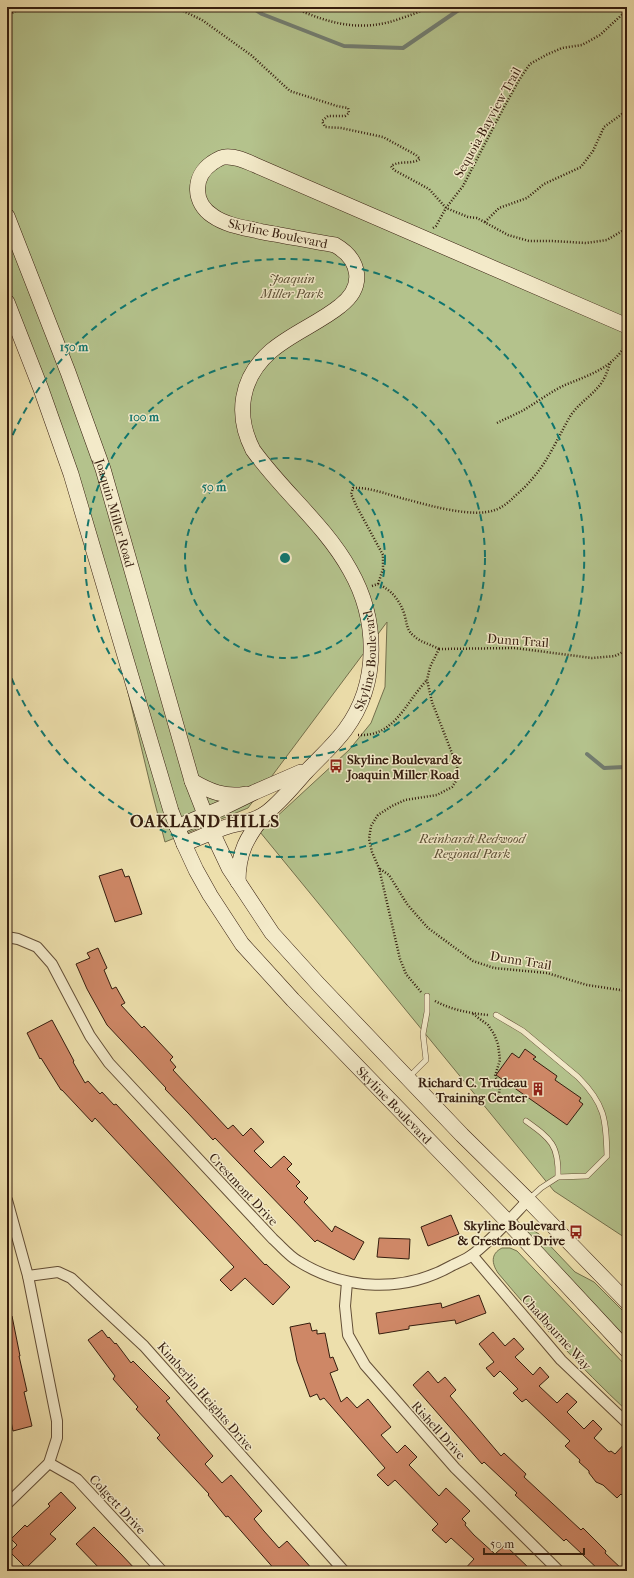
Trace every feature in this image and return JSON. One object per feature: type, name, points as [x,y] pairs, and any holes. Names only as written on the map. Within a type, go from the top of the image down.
[{"type":"main road","name":"Skyline Boulevard","points":[[184,844],[212,832],[252,820],[266,813],[323,756],[345,730],[363,698],[370,669],[372,640],[365,602],[351,571],[336,547],[253,450],[248,440],[242,412],[246,386],[253,373],[271,351],[341,306],[351,295],[358,278],[354,263],[344,250],[334,245],[244,228],[213,216],[200,202],[197,184],[200,176],[206,168],[215,161],[225,157],[236,158],[255,164],[627,326]]},
{"type":"main road","name":"Joaquin Miller Road","points":[[7,216],[104,469],[145,619],[192,781],[204,816]]},
{"type":"main road","points":[[7,302],[41,389],[71,474],[177,827]]},
{"type":"main road","name":"Skyline Boulevard","points":[[310,768],[177,827],[210,895],[242,944],[292,1000],[508,1222],[627,1350]]},
{"type":"main road","points":[[192,781],[218,794],[229,795],[255,792]]},
{"type":"main road","points":[[238,882],[238,870],[242,849],[266,813]]},
{"type":"main road","points":[[204,816],[219,848],[238,882],[272,933],[319,985],[462,1134],[627,1302]]},
{"type":"street","name":"Crestmont Drive","points":[[7,937],[18,939],[37,947],[52,964],[90,1036],[109,1063],[273,1239],[297,1261],[326,1276],[347,1282],[371,1285],[395,1284],[419,1280],[441,1272],[472,1255],[508,1222],[528,1200]]},
{"type":"street","points":[[7,1200],[28,1276],[57,1421],[57,1438],[49,1463],[7,1504]]},
{"type":"street","name":"Chadbourne Way","points":[[472,1255],[561,1360],[627,1423]]},
{"type":"street","name":"Kimberlin Heights Drive","points":[[28,1276],[58,1272],[71,1278],[139,1341],[196,1403],[344,1571]]},
{"type":"street","name":"Rishell Drive","points":[[347,1282],[345,1306],[348,1335],[365,1366],[455,1468],[559,1571]]},
{"type":"street","name":"Colgett Drive","points":[[49,1463],[77,1479],[162,1571]]},
{"type":"lane","points":[[409,1078],[426,1060],[423,1034],[427,1012],[427,996]]},
{"type":"lane","points":[[496,1015],[523,1031],[578,1077],[600,1104],[605,1122],[606,1156],[587,1176],[558,1178],[541,1188],[528,1200]]},
{"type":"lane","points":[[526,1121],[542,1133],[554,1146],[558,1160],[558,1178]]},
{"type":"path","points":[[7,16],[20,7]]},
{"type":"path","points":[[175,7],[202,20],[251,55],[290,91],[348,108],[349,113],[345,116],[328,116],[322,121],[325,127],[341,128],[383,137],[416,155],[420,159],[415,162],[396,163],[392,166],[394,170],[428,189],[446,208],[485,222],[508,235],[529,241],[586,243],[607,240],[627,228]]},
{"type":"path","points":[[292,7],[331,22],[350,26],[370,27],[388,24],[428,7]]},
{"type":"path","name":"Sequoia-Bayview Trail","points":[[419,236],[436,226],[446,208],[463,186],[503,109],[519,80],[530,64],[562,48],[582,45],[600,35],[627,10]]},
{"type":"path","points":[[485,222],[499,208],[527,198],[544,184],[581,167],[593,151],[604,127],[627,112]]},
{"type":"path","points":[[497,423],[521,412],[564,385],[596,372],[618,355],[627,342]]},
{"type":"path","points":[[378,584],[383,569],[383,554],[356,507],[351,494],[353,488],[363,488],[397,498],[453,510],[479,512],[496,510],[516,496],[538,474],[545,464],[574,409],[602,383],[607,374],[610,362]]},
{"type":"path","points":[[627,529],[622,544],[624,559],[627,566]]},
{"type":"path","points":[[345,730],[359,735],[376,733],[403,713],[427,680],[430,667],[439,649],[414,636],[408,628],[404,613],[397,598],[388,588],[378,584],[360,590]]},
{"type":"path","name":"Dunn Trail","points":[[439,649],[515,648],[592,658],[615,656],[627,650]]},
{"type":"path","name":"Dunn Trail","points":[[427,680],[432,702],[457,766],[458,778],[452,788],[437,795],[405,800],[378,815],[371,826],[369,839],[372,852],[379,868],[400,959],[406,974],[422,993],[444,1006],[472,1014],[496,1015]]},
{"type":"path","name":"Dunn Trail","points":[[379,868],[389,875],[407,904],[428,928],[473,961],[494,968],[547,973],[587,985],[627,991]]},
{"type":"path","name":"Dunn Trail","points":[[472,1014],[488,1025],[498,1044],[500,1060],[495,1076],[500,1086],[498,1102]]},
{"type":"green space","name":"Joaquin Miller Park","points":[[7,7],[627,7],[627,1239],[554,1191],[260,832],[349,750],[371,723],[385,687],[387,622],[248,808],[165,842],[113,630],[52,436],[7,318]]},
{"type":"green space","points":[[523,1226],[539,1234],[575,1272],[594,1282],[627,1315],[627,1339],[522,1229]]},
{"type":"green space","points":[[502,1248],[510,1248],[517,1251],[627,1367],[627,1411],[560,1344],[498,1273],[494,1266],[493,1259],[495,1253]]},
{"type":"building","points":[[122,869],[125,877],[129,876],[142,914],[115,922],[99,876]]},
{"type":"building","points":[[98,948],[107,968],[104,970],[112,989],[116,987],[125,1003],[121,1005],[142,1028],[144,1026],[173,1057],[170,1060],[176,1067],[173,1070],[228,1129],[233,1125],[243,1136],[251,1128],[264,1142],[254,1151],[271,1168],[284,1156],[292,1164],[287,1169],[300,1182],[296,1186],[308,1198],[304,1202],[332,1232],[335,1226],[364,1242],[354,1260],[317,1240],[315,1242],[215,1138],[213,1140],[107,1025],[87,989],[76,964],[90,958],[87,953]]},
{"type":"building","points":[[52,1020],[85,1083],[88,1081],[100,1094],[102,1092],[114,1105],[116,1104],[265,1265],[266,1264],[290,1287],[273,1305],[245,1278],[231,1291],[220,1280],[234,1267],[95,1118],[92,1122],[61,1090],[41,1058],[40,1059],[27,1033]]},
{"type":"building","name":"Richard C. Trudeau Training Center","points":[[525,1049],[536,1057],[533,1059],[557,1076],[555,1080],[581,1098],[579,1101],[583,1104],[567,1125],[496,1075],[512,1053],[519,1058]]},
{"type":"building","points":[[451,1215],[459,1234],[428,1246],[421,1227]]},
{"type":"building","points":[[379,1238],[410,1239],[409,1259],[377,1257]]},
{"type":"building","points":[[479,1295],[486,1313],[456,1324],[455,1320],[409,1326],[409,1329],[379,1334],[376,1313],[441,1303],[442,1308]]},
{"type":"building","points":[[7,1316],[12,1316],[27,1391],[24,1392],[32,1426],[13,1431],[7,1402]]},
{"type":"building","points":[[310,1323],[312,1331],[317,1330],[317,1334],[325,1333],[330,1358],[333,1357],[338,1370],[330,1373],[341,1402],[347,1397],[357,1408],[368,1399],[391,1427],[381,1435],[397,1453],[405,1445],[417,1457],[409,1465],[439,1496],[446,1488],[470,1511],[462,1519],[474,1535],[495,1554],[505,1545],[532,1571],[463,1571],[474,1559],[451,1538],[446,1543],[432,1530],[438,1524],[395,1480],[388,1486],[377,1475],[385,1468],[324,1398],[320,1400],[317,1394],[310,1397],[297,1361],[290,1327]]},
{"type":"building","points":[[102,1330],[108,1338],[109,1337],[115,1344],[116,1343],[131,1363],[133,1361],[170,1398],[166,1401],[213,1456],[205,1464],[222,1483],[231,1475],[262,1511],[254,1519],[264,1531],[279,1548],[287,1541],[314,1571],[276,1571],[228,1516],[226,1517],[208,1495],[209,1494],[157,1438],[160,1435],[136,1409],[138,1407],[113,1379],[115,1376],[88,1340]]},
{"type":"building","points":[[493,1332],[505,1346],[514,1338],[524,1349],[515,1357],[533,1375],[540,1367],[549,1377],[539,1386],[557,1403],[567,1393],[577,1402],[567,1412],[584,1429],[593,1420],[602,1429],[594,1438],[609,1452],[611,1451],[615,1454],[627,1441],[627,1500],[621,1494],[617,1498],[603,1485],[596,1482],[589,1471],[579,1462],[580,1460],[565,1446],[570,1441],[526,1399],[522,1402],[513,1393],[518,1389],[500,1371],[494,1377],[486,1368],[494,1362],[479,1344]]},
{"type":"building","points":[[428,1371],[438,1383],[445,1377],[456,1390],[450,1396],[501,1456],[504,1453],[526,1474],[524,1477],[581,1530],[583,1528],[606,1551],[605,1553],[624,1571],[600,1571],[566,1539],[564,1541],[515,1495],[517,1493],[484,1462],[482,1464],[413,1385]]},
{"type":"building","points":[[61,1492],[76,1508],[50,1534],[56,1539],[26,1568],[10,1552],[17,1545],[11,1539],[25,1525],[27,1527],[50,1506],[48,1504]]},
{"type":"building","points":[[94,1527],[137,1571],[102,1571],[76,1544]]},
{"type":"waterway","points":[[251,7],[262,14],[344,46],[403,48],[463,7]]},
{"type":"waterway","points":[[587,754],[604,768],[624,767],[627,769]]},
{"type":"place","name":"Skyline Boulevard & Joaquin Miller Road","points":[[336,766]]},
{"type":"place","name":"Richard C. Trudeau Training Center","points":[[538,1089]]},
{"type":"place","name":"Skyline Boulevard & Crestmont Drive","points":[[576,1232]]},
{"type":"district","name":"OAKLAND HILLS","points":[[205,821]]},
{"type":"park label","name":"Reinhardt Redwood Regional Park","points":[[472,846]]}]
